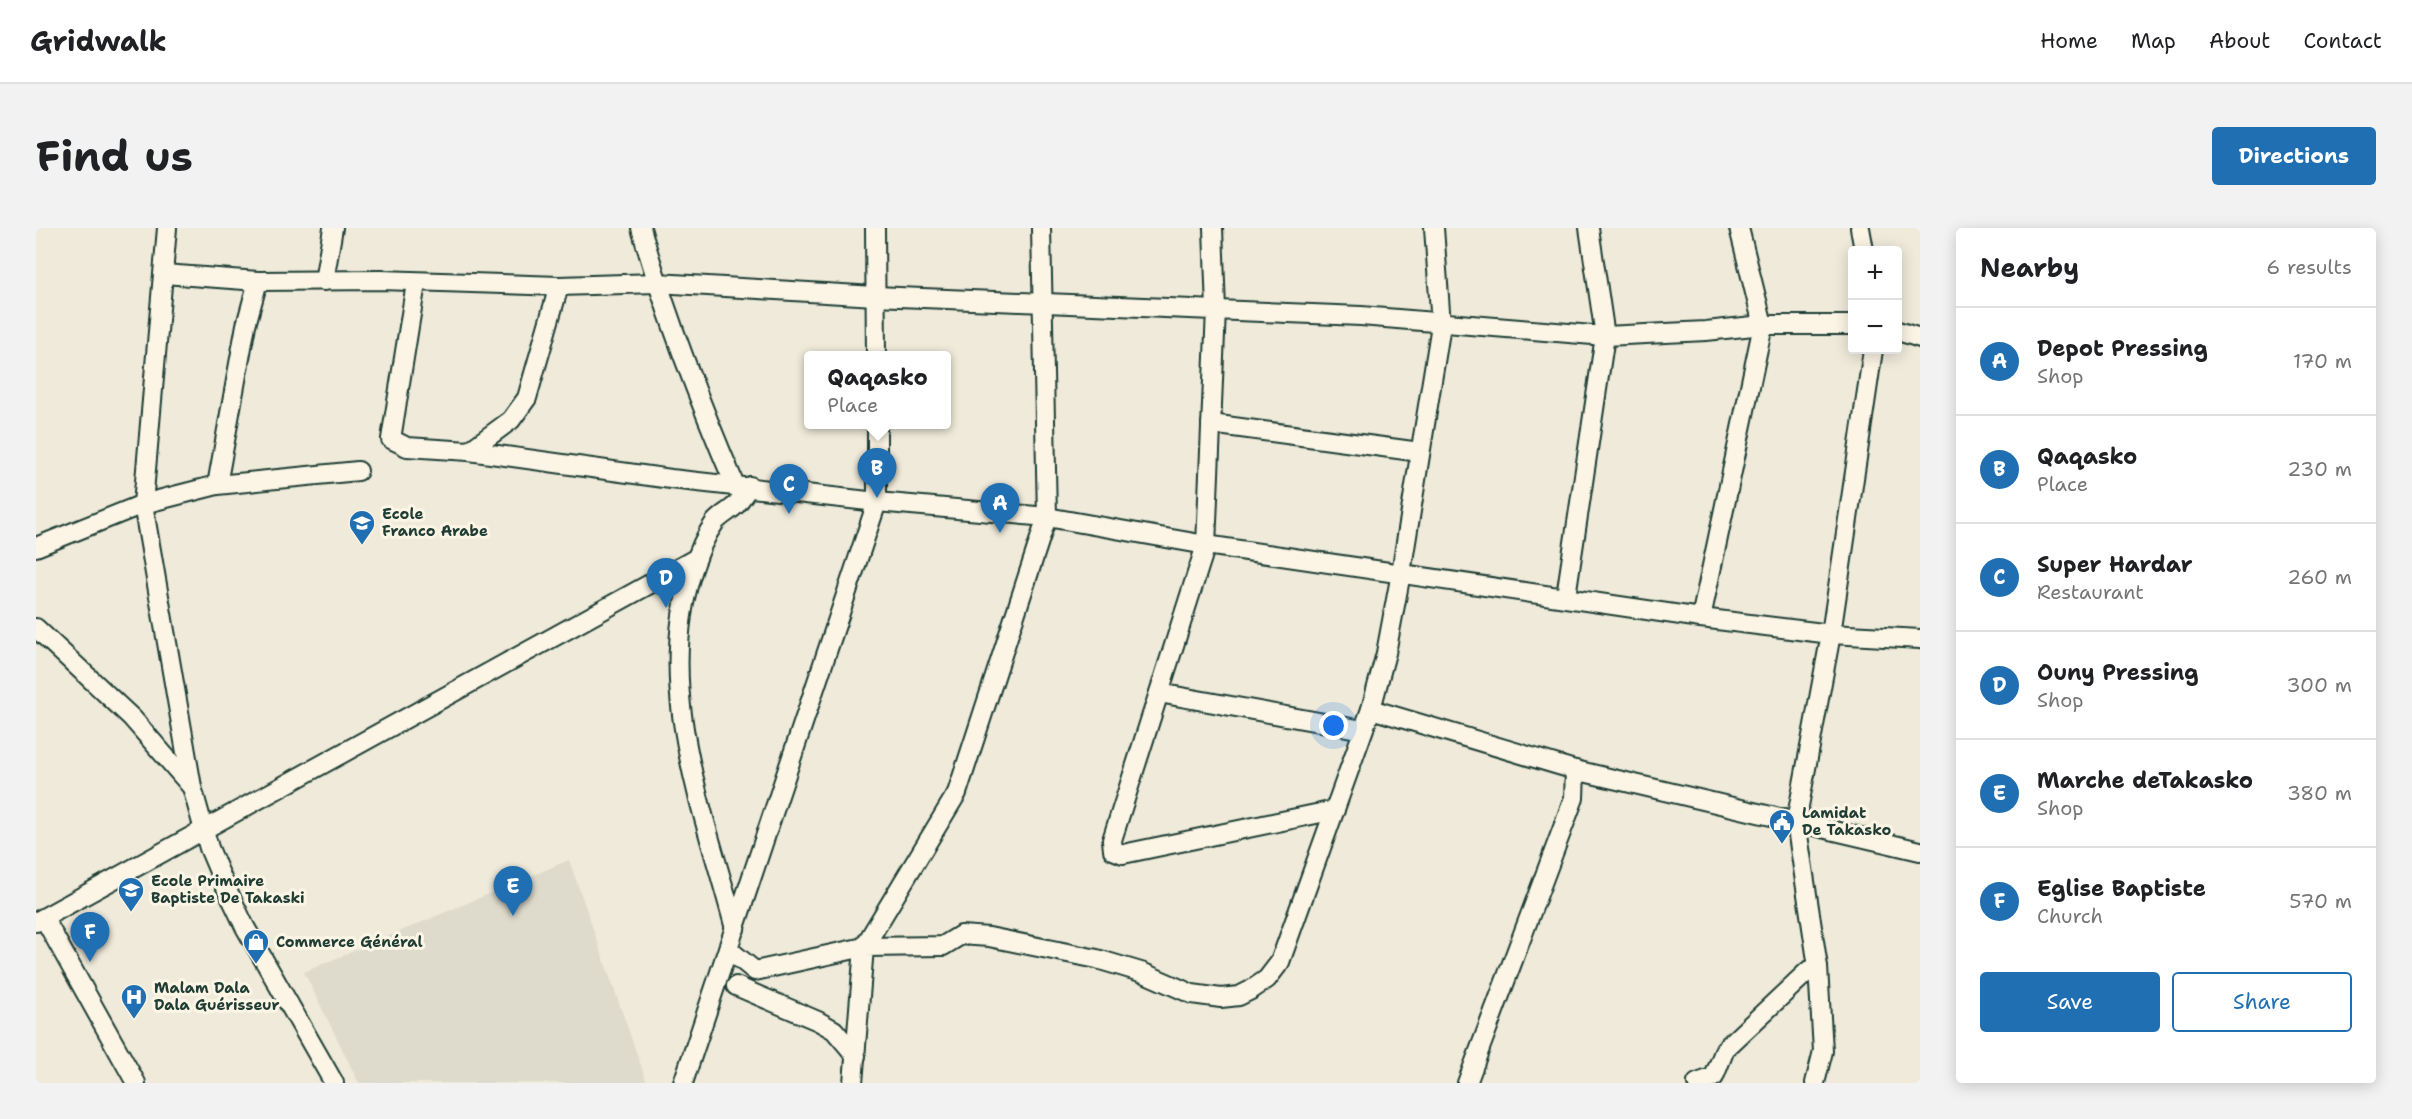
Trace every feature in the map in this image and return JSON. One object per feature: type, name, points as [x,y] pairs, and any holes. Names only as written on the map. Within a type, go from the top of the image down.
[{"type":"street","points":[[167,228],[143,504],[192,787],[223,881],[245,927],[334,1083]]},
{"type":"street","points":[[324,281],[333,228]]},
{"type":"street","points":[[641,228],[657,283],[697,395],[742,486],[736,505],[715,522],[697,558],[683,602],[680,621],[681,710],[685,741],[735,928]]},
{"type":"street","points":[[874,228],[876,351]]},
{"type":"street","points":[[853,1083],[864,947],[957,793],[1047,518],[1041,228]]},
{"type":"street","points":[[1213,228],[1216,310],[1206,544],[1112,840],[1113,850],[1123,854],[1335,810]]},
{"type":"street","points":[[707,1010],[755,971],[864,947],[944,946],[961,935],[989,937],[1097,959],[1153,976],[1192,994],[1221,998],[1239,996],[1267,979],[1280,962],[1371,709],[1386,653],[1441,325],[1434,228]]},
{"type":"street","points":[[1566,597],[1605,336],[1589,228]]},
{"type":"street","points":[[1701,618],[1763,325],[1739,228]]},
{"type":"street","points":[[1860,228],[1863,246]]},
{"type":"street","points":[[164,274],[258,281],[381,280],[416,283],[559,286],[657,283],[875,297],[1361,316],[1441,325],[1605,336],[1706,331],[1763,325],[1848,325]]},
{"type":"street","points":[[218,485],[246,326],[258,281]]},
{"type":"street","points":[[416,283],[391,439],[407,447],[469,451],[878,502],[1047,518],[1701,618],[1830,634],[1920,639]]},
{"type":"street","points":[[469,451],[511,420],[527,398],[559,286]]},
{"type":"street","points":[[1902,332],[1920,338]]},
{"type":"street","points":[[1815,1083],[1822,1051],[1818,967],[1796,822],[1830,634],[1872,354]]},
{"type":"street","points":[[1211,424],[1420,452]]},
{"type":"street","points":[[683,1083],[878,502],[877,429]]},
{"type":"street","points":[[36,547],[143,504],[218,485],[358,471]]},
{"type":"street","points":[[136,1083],[40,920],[697,558]]},
{"type":"street","points":[[36,628],[132,718],[192,787]]},
{"type":"street","points":[[1159,693],[1363,730]]},
{"type":"street","points":[[1371,709],[1575,770],[1920,851]]},
{"type":"street","points":[[1467,1083],[1574,798],[1575,770]]},
{"type":"street","points":[[728,949],[755,971]]},
{"type":"street","points":[[1697,1083],[1714,1077],[1725,1049],[1808,971],[1818,967]]},
{"type":"street","points":[[736,986],[818,1020],[834,1030],[856,1056]]},
{"type":"shaded area","points":[[569,860],[647,1083],[359,1083],[304,972]]},
{"type":"place","name":"Qaqasko","points":[[877,498]]},
{"type":"place","name":"Super Hardar","points":[[789,514]]},
{"type":"place","name":"Depot Pressing","points":[[1000,533]]},
{"type":"place","name":"Ecole Franco Arabe","points":[[362,546]]},
{"type":"place","name":"Ouny Pressing","points":[[666,608]]},
{"type":"place","name":"Lamidat De Takasko","points":[[1782,845]]},
{"type":"place","name":"Ecole Primaire Baptiste De Takaski","points":[[131,913]]},
{"type":"place","name":"Marche deTakasko","points":[[513,916]]},
{"type":"place","name":"Eglise Baptiste","points":[[90,962]]},
{"type":"place","name":"Commerce Général","points":[[256,965]]},
{"type":"place","name":"Malam Dala Dala Guérisseur","points":[[134,1020]]}]
